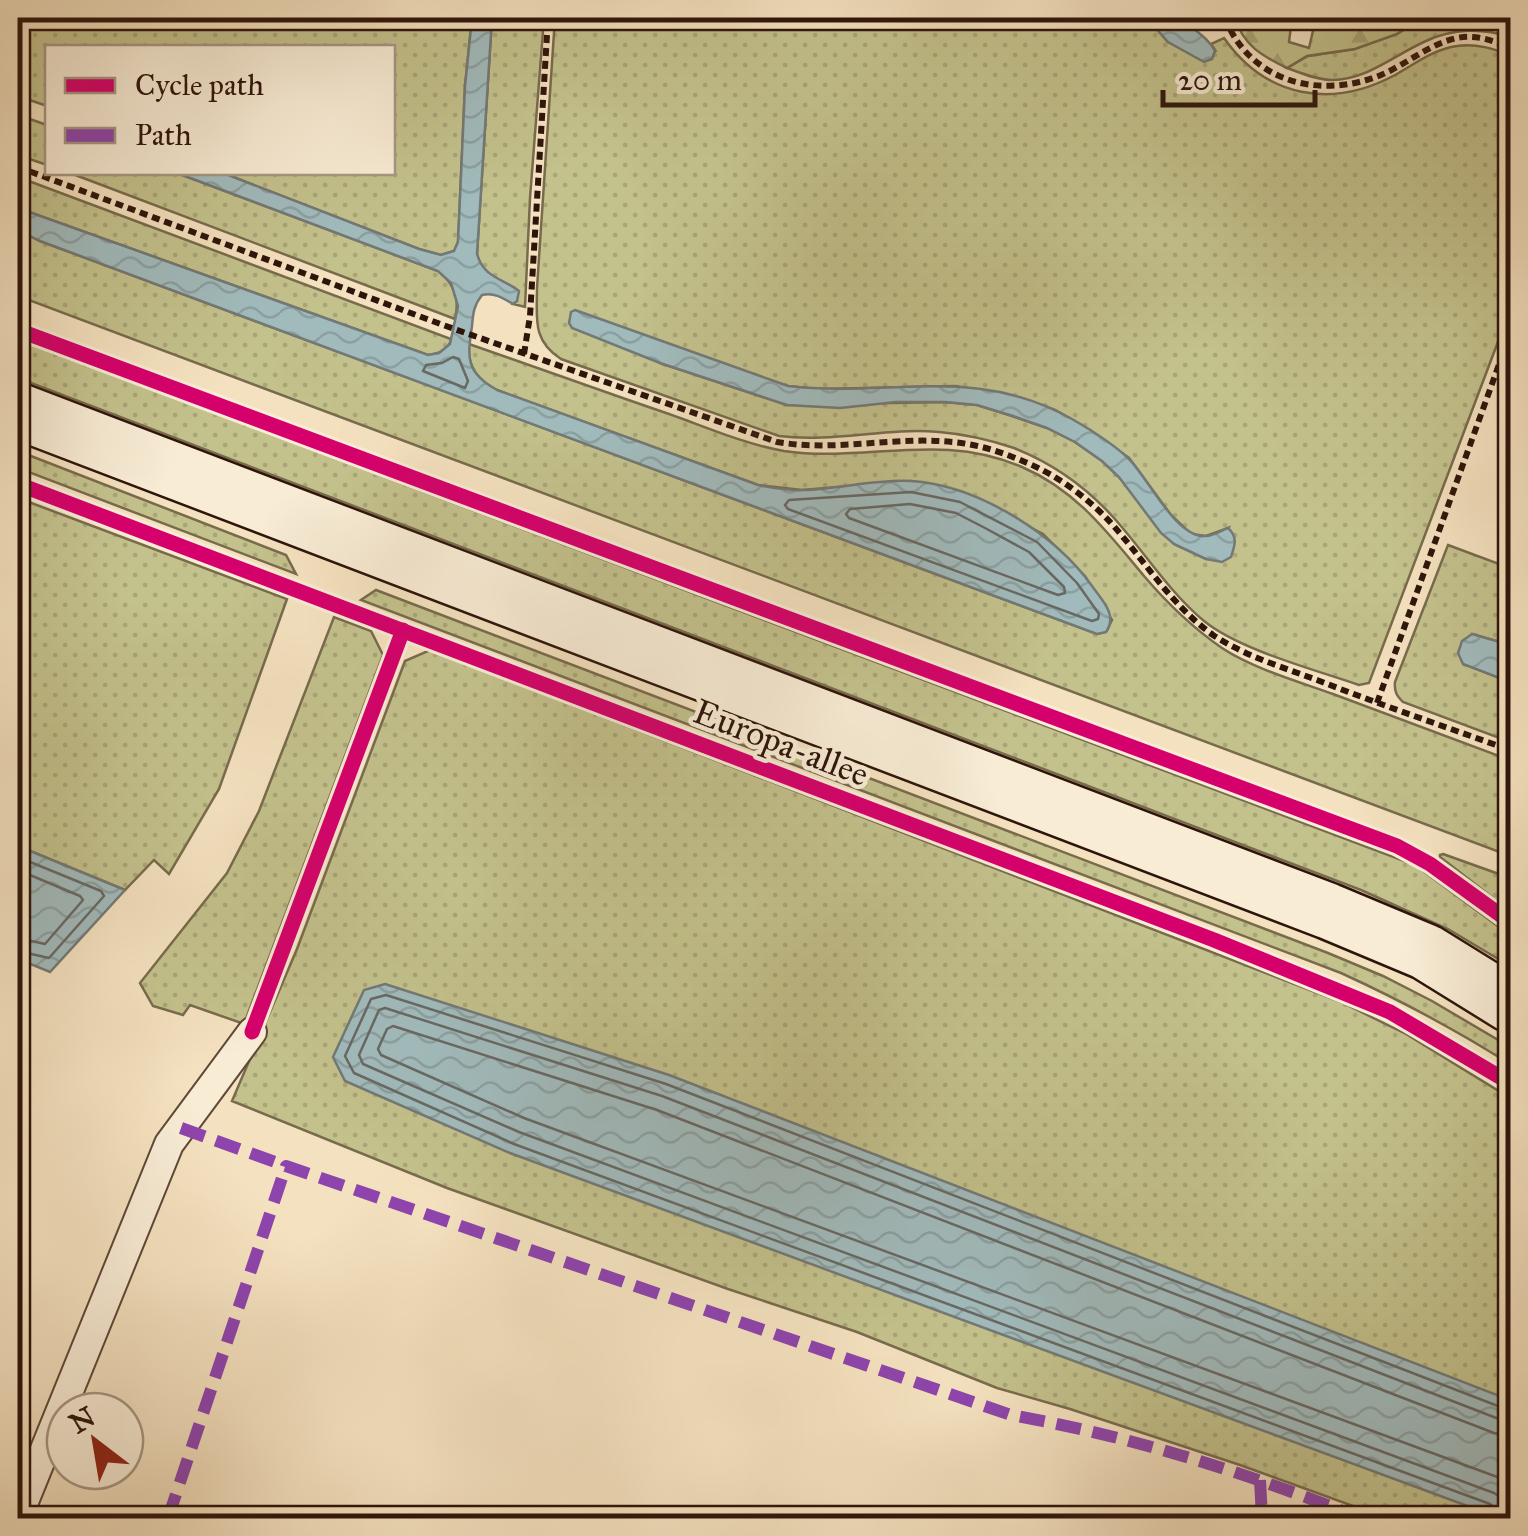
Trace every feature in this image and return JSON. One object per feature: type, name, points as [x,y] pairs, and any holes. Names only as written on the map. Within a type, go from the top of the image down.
[{"type":"main road","name":"Europa-allee","points":[[18,411],[1328,911],[1426,952],[1510,1004]]},
{"type":"lane","points":[[18,1516],[169,1144],[252,1032]]},
{"type":"path","points":[[524,354],[530,316],[548,18]]},
{"type":"path","points":[[1225,18],[1232,37],[1248,57],[1284,78],[1317,86],[1346,85],[1380,75],[1454,38],[1484,38],[1510,46]]},
{"type":"path","points":[[18,167],[443,325],[778,442],[806,447],[951,442],[978,446],[1029,464],[1090,503],[1190,616],[1239,650],[1510,750]]},
{"type":"path","points":[[1377,703],[1510,334]]},
{"type":"green space","points":[[18,18],[472,18],[458,242],[454,251],[441,255],[419,249],[228,175],[395,175],[395,45],[45,45],[45,105],[18,96]]},
{"type":"green space","points":[[492,18],[544,18],[525,307],[513,304],[517,301],[515,288],[486,271],[477,254]]},
{"type":"green space","points":[[555,18],[1147,18],[1168,42],[1215,50],[1211,44],[1224,38],[1260,74],[1302,92],[1324,94],[1371,86],[1449,48],[1478,46],[1510,55],[1510,310],[1369,683],[1359,685],[1257,650],[1204,621],[1103,506],[1068,477],[1028,454],[986,440],[939,432],[779,436],[561,359],[541,336],[537,288]],"holes":[[[660,363],[725,365],[788,386],[956,386],[1022,398],[1055,410],[1129,458],[1171,515],[1191,534],[1206,536],[1228,528],[1206,559],[1174,544],[1102,461],[1047,428],[977,405],[787,405]]]},
{"type":"green space","points":[[1235,18],[1292,18],[1289,42],[1309,48],[1316,18],[1419,18],[1397,34],[1355,49],[1307,56],[1287,68],[1255,49],[1243,36]]},
{"type":"green space","points":[[1419,18],[1510,18],[1510,37],[1479,31],[1447,34],[1345,79],[1321,79],[1287,68],[1308,56],[1355,49]]},
{"type":"green space","points":[[18,115],[45,124],[45,164],[18,155]]},
{"type":"green space","points":[[75,175],[182,175],[438,271],[454,292],[455,319]]},
{"type":"green space","points":[[18,177],[451,339],[450,343],[443,351],[428,355],[18,208]]},
{"type":"green space","points":[[18,230],[1097,634],[1106,632],[1112,620],[1085,576],[1043,534],[963,492],[911,481],[802,490],[758,485],[497,390],[475,372],[469,344],[769,448],[814,454],[962,451],[1022,467],[1075,500],[1171,605],[1222,648],[1276,674],[1510,760],[1510,856],[18,296]]},
{"type":"green space","points":[[18,339],[1415,865],[1510,935],[1510,966],[1448,929],[1361,890],[18,378]]},
{"type":"green space","points":[[18,451],[286,555],[296,574],[18,468]]},
{"type":"green space","points":[[18,498],[287,599],[219,789],[169,874],[154,860],[125,890],[18,846]]},
{"type":"green space","points":[[1448,545],[1510,568],[1510,645],[1472,634],[1464,664],[1510,682],[1510,742],[1403,702],[1396,691],[1395,682]]},
{"type":"green space","points":[[376,590],[1328,953],[1432,1001],[1510,1047],[1510,1064],[1341,973],[361,600]]},
{"type":"green space","points":[[334,617],[371,631],[383,655],[244,1024],[190,1005],[183,1015],[153,1006],[140,983],[227,873],[259,811]]},
{"type":"green space","points":[[430,650],[1341,1002],[1406,1034],[1510,1098],[1510,1518],[1386,1518],[1240,1465],[997,1388],[857,1332],[447,1188],[232,1101],[297,949],[405,661]]},
{"type":"green space","points":[[1443,854],[1510,878],[1510,911],[1440,857]]},
{"type":"water","points":[[472,18],[492,18],[477,254],[488,272],[519,291],[513,304],[490,294],[482,295],[477,302],[469,348],[474,371],[487,384],[758,485],[798,490],[911,481],[936,484],[987,502],[1035,531],[1076,566],[1104,602],[1110,620],[1106,632],[1097,634],[18,230],[18,208],[428,355],[439,353],[450,344],[458,306],[451,283],[438,271],[182,175],[228,175],[419,249],[441,255],[454,251],[458,242]]},
{"type":"water","points":[[1147,18],[1181,18],[1212,46],[1212,59],[1204,62],[1168,42]]},
{"type":"water","points":[[575,310],[788,386],[966,388],[1036,402],[1079,423],[1122,452],[1184,528],[1206,536],[1228,528],[1234,538],[1231,557],[1222,562],[1206,559],[1174,544],[1102,461],[1047,428],[977,405],[945,402],[840,408],[787,405],[660,363],[572,328],[569,323]]},
{"type":"water","points":[[1472,634],[1510,645],[1510,682],[1463,664],[1458,653],[1462,641]]},
{"type":"water","points":[[18,846],[125,890],[50,972],[18,959]]},
{"type":"water","points":[[385,984],[669,1075],[1510,1400],[1510,1518],[1500,1518],[510,1153],[345,1081],[333,1057],[364,990]]},
{"type":"marked path","points":[[181,1128],[286,1166]]},
{"type":"marked path","points":[[168,1518],[286,1166],[1011,1415],[1188,1458],[1360,1518]]},
{"type":"marked path","points":[[1260,1480],[1262,1518]]},
{"type":"cycle path","points":[[18,330],[1397,846],[1430,864],[1510,922]]},
{"type":"cycle path","points":[[18,484],[1214,940],[1390,1012],[1510,1083]]},
{"type":"cycle path","points":[[252,1032],[403,630]]}]
